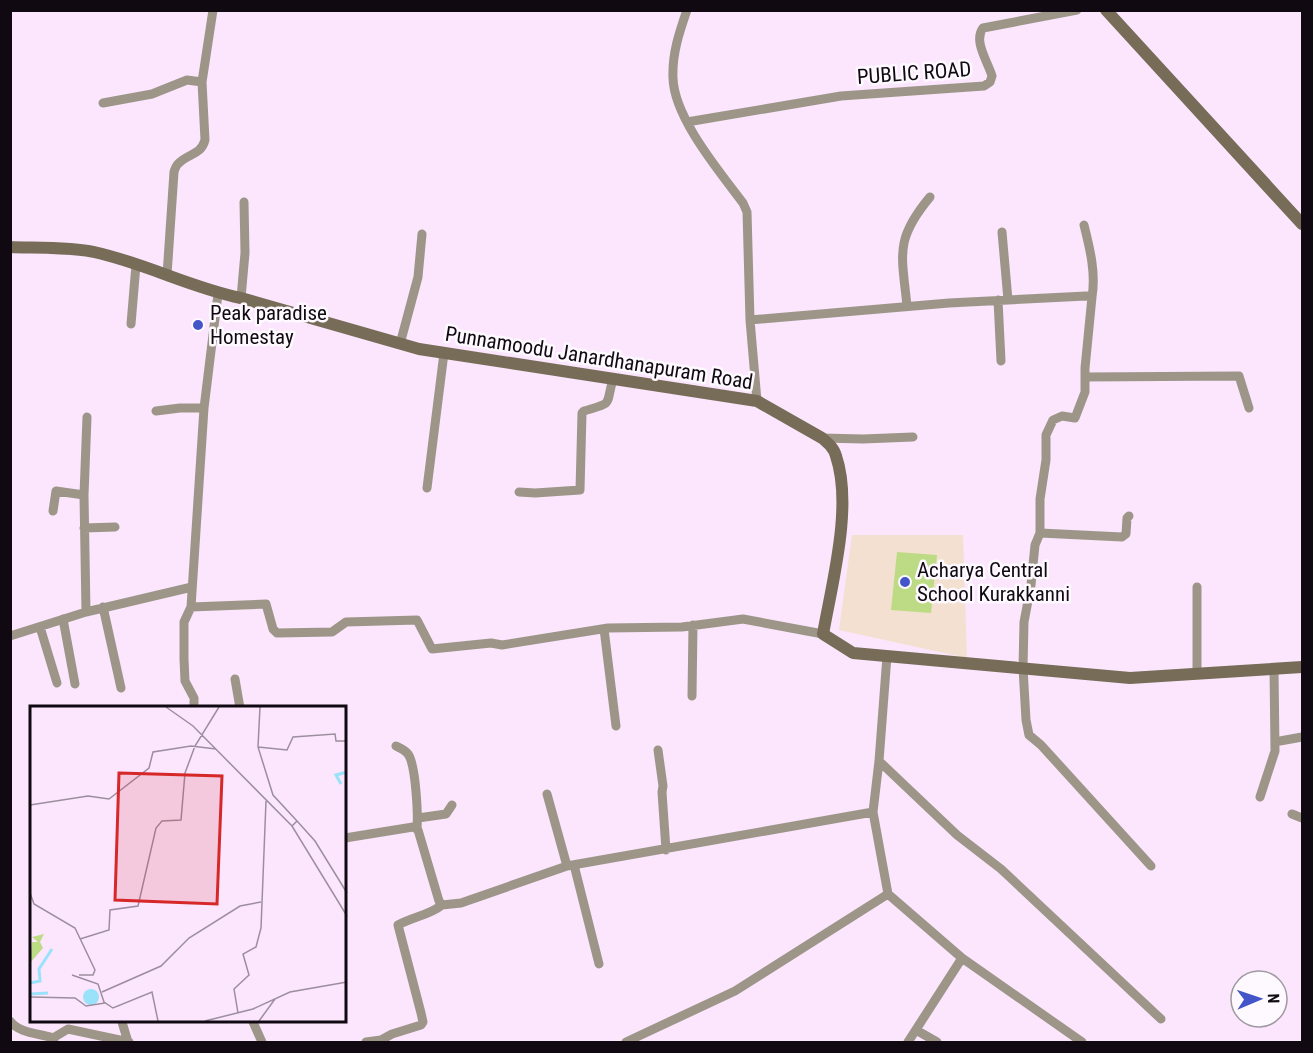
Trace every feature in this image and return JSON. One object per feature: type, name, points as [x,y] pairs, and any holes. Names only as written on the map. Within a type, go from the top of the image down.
[{"type":"main road","points":[[1106,10],[1302,225]]},
{"type":"main road","name":"Punnamoodu Janardhanapuram Road","points":[[10,247],[93,251],[167,274],[218,294],[241,298],[400,344],[444,353],[757,401],[822,438],[836,454],[843,521],[824,634]]},
{"type":"main road","points":[[824,634],[853,653],[1130,678],[1302,667]]},
{"type":"street","points":[[167,274],[174,172],[179,163],[203,147],[205,140],[202,81],[213,10]]},
{"type":"street","points":[[687,10],[676,45],[673,79],[675,91],[687,122],[747,212],[750,320],[757,401]]},
{"type":"street","name":"PUBLIC ROAD","points":[[687,122],[841,96],[984,86],[990,82],[992,76],[979,41],[979,34],[983,28],[1077,10]]},
{"type":"street","points":[[103,104],[152,94],[187,80],[202,81]]},
{"type":"street","points":[[907,306],[902,244],[916,213],[930,197]]},
{"type":"street","points":[[241,298],[245,253],[244,202]]},
{"type":"street","points":[[1084,225],[1091,254],[1094,285],[1085,392],[1075,418],[1062,416],[1053,420],[1046,435],[1046,460],[1040,499],[1040,533],[1035,545],[1024,622],[1023,668],[1026,720],[1029,735],[1041,745],[1151,866]]},
{"type":"street","points":[[1001,361],[1002,232]]},
{"type":"street","points":[[400,344],[418,278],[422,234]]},
{"type":"street","points":[[131,324],[136,265]]},
{"type":"street","points":[[194,706],[194,698],[185,681],[184,621],[191,607],[204,408],[218,294]]},
{"type":"street","points":[[750,320],[907,306],[1092,297]]},
{"type":"street","points":[[427,488],[444,353]]},
{"type":"street","points":[[1085,377],[1239,376],[1249,408]]},
{"type":"street","points":[[519,492],[531,494],[580,490],[582,413],[609,401],[613,379]]},
{"type":"street","points":[[156,411],[204,408]]},
{"type":"street","points":[[86,612],[84,495],[87,417]]},
{"type":"street","points":[[822,438],[864,439],[913,436]]},
{"type":"street","points":[[53,511],[56,491],[84,495]]},
{"type":"street","points":[[1040,533],[1122,537],[1126,534],[1129,516]]},
{"type":"street","points":[[84,528],[115,527]]},
{"type":"street","points":[[10,636],[103,607],[192,587]]},
{"type":"street","points":[[1197,587],[1197,673]]},
{"type":"street","points":[[191,607],[266,604],[273,629],[277,633],[332,632],[346,622],[417,620],[432,649],[491,643],[502,645],[604,629],[693,625],[743,619],[824,634]]},
{"type":"street","points":[[103,607],[122,688]]},
{"type":"street","points":[[63,619],[75,684]]},
{"type":"street","points":[[692,696],[693,625]]},
{"type":"street","points":[[40,627],[57,683]]},
{"type":"street","points":[[604,629],[616,726]]},
{"type":"street","points":[[887,656],[873,812],[888,894],[962,957],[1082,1042]]},
{"type":"street","points":[[1260,797],[1275,751],[1274,668]]},
{"type":"street","points":[[235,679],[240,706]]},
{"type":"street","points":[[1280,741],[1302,737]]},
{"type":"street","points":[[396,746],[407,753],[410,759],[415,786],[417,829]]},
{"type":"street","points":[[658,750],[663,786],[666,850]]},
{"type":"street","points":[[879,761],[957,835],[1001,869],[1161,1019]]},
{"type":"street","points":[[547,794],[571,866],[599,964]]},
{"type":"street","points":[[418,818],[446,814],[452,805]]},
{"type":"street","points":[[366,1042],[381,1040],[421,1025],[423,1022],[398,925],[410,919],[436,910],[442,905],[461,903],[571,866],[873,812]]},
{"type":"street","points":[[1292,814],[1302,818]]},
{"type":"street","points":[[346,838],[413,827],[417,829],[421,834],[442,905]]},
{"type":"street","points":[[626,1042],[735,991],[888,894]]},
{"type":"street","points":[[908,1042],[962,957]]},
{"type":"street","points":[[10,1021],[15,1027],[53,1040],[68,1029],[128,1042],[122,1023]]},
{"type":"street","points":[[253,1023],[262,1042]]},
{"type":"street","points":[[916,1030],[937,1042]]},
{"type":"shaded area","name":"Acharya Central School Kurakkanni","points":[[852,535],[963,535],[967,658],[839,630]]},
{"type":"green space","points":[[897,552],[937,555],[931,613],[891,610]]},
{"type":"place","name":"Peak paradise Homestay","points":[[198,325]]},
{"type":"place","name":"Acharya Central School Kurakkanni","points":[[905,582]]}]
